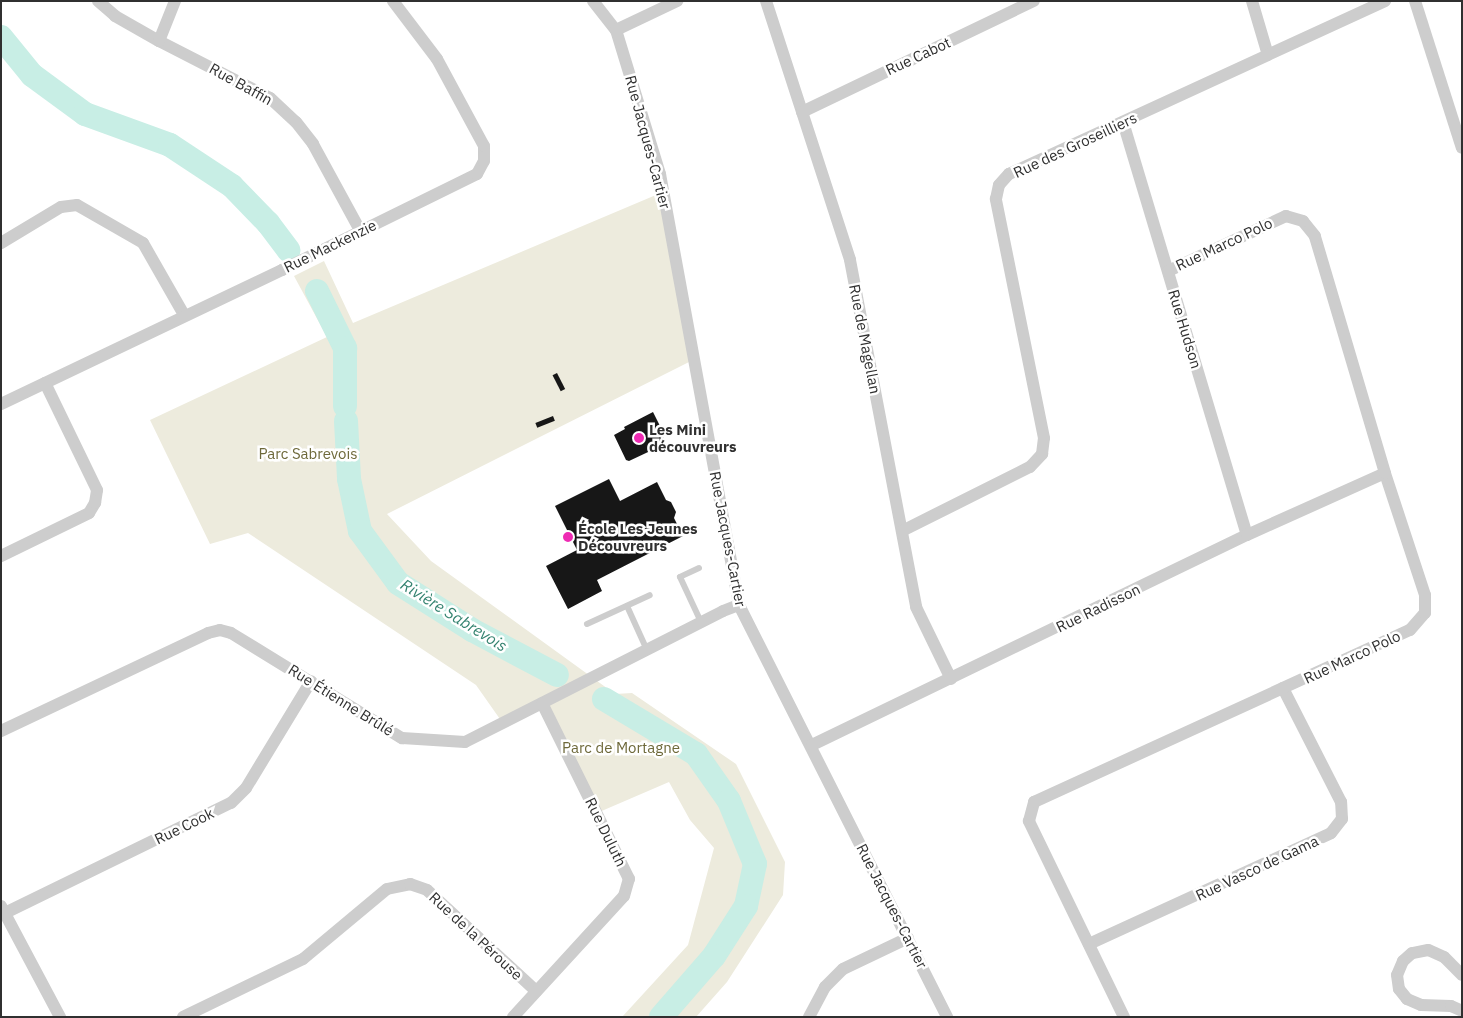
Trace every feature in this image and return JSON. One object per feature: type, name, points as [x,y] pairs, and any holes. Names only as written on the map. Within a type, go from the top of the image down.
[{"type":"street","name":"Rue Baffin","points":[[98,1],[115,16],[159,41],[270,98],[296,122],[313,144],[361,232]]},
{"type":"street","points":[[159,41],[175,1]]},
{"type":"street","name":"Rue Mackenzie","points":[[1,404],[361,232],[477,174],[484,161],[484,146],[437,59],[393,1]]},
{"type":"street","name":"Rue Jacques-Cartier","points":[[593,1],[616,30],[660,174],[739,605],[812,745],[947,1017]]},
{"type":"street","points":[[616,30],[677,1]]},
{"type":"street","name":"Rue de Magellan","points":[[766,1],[850,260],[916,607],[951,679]]},
{"type":"street","name":"Rue Cabot","points":[[802,112],[1034,1]]},
{"type":"street","points":[[1252,1],[1268,55]]},
{"type":"street","name":"Rue des Groseilliers","points":[[902,531],[1030,467],[1042,454],[1044,438],[996,199],[999,185],[1009,174],[1385,1]]},
{"type":"street","points":[[1415,1],[1462,148]]},
{"type":"street","name":"Rue Hudson","points":[[1123,122],[1247,535]]},
{"type":"street","points":[[1,243],[61,207],[77,205],[143,243],[184,315]]},
{"type":"street","name":"Rue Marco Polo","points":[[1124,1017],[1029,821],[1034,802],[1410,630],[1425,613],[1425,595],[1385,473],[1315,236],[1304,222],[1286,216],[1168,271]]},
{"type":"street","points":[[1,556],[89,513],[95,503],[97,490],[45,383]]},
{"type":"street","name":"Rue Radisson","points":[[812,745],[1247,535],[1385,473]]},
{"type":"street","name":"Rue Étienne Brûlé","points":[[1,731],[208,633],[220,630],[232,633],[402,738],[465,742],[701,622],[739,605]]},
{"type":"street","name":"Rue Cook","points":[[3,909],[231,804],[246,788],[311,682]]},
{"type":"street","name":"Rue Vasco de Gama","points":[[1089,944],[1331,833],[1342,819],[1341,802],[1283,688]]},
{"type":"street","name":"Rue Duluth","points":[[514,1017],[624,896],[629,878],[542,703]]},
{"type":"street","name":"Rue de la Pérouse","points":[[184,1017],[303,959],[387,889],[410,884],[427,890],[536,991]]},
{"type":"street","points":[[3,909],[60,1017]]},
{"type":"street","points":[[809,1017],[825,987],[844,969],[908,938]]},
{"type":"street","points":[[1462,975],[1444,957],[1428,950],[1412,952],[1403,961],[1397,975],[1399,989],[1407,1000],[1421,1005],[1451,1006],[1462,1011]]},
{"type":"lane","points":[[699,568],[680,577],[701,622]]},
{"type":"lane","points":[[587,624],[650,595]]},
{"type":"lane","points":[[627,606],[647,650]]},
{"type":"green space","name":"Parc Sabrevois","points":[[663,192],[695,359],[387,514],[431,561],[615,694],[632,693],[736,764],[785,862],[783,895],[727,982],[696,1017],[622,1017],[688,945],[714,848],[690,820],[669,782],[597,813],[542,704],[502,722],[476,685],[248,533],[210,544],[150,420],[327,337],[294,276],[324,261],[353,323]]},
{"type":"building","points":[[557,373],[565,389],[561,391],[553,375]]},
{"type":"building","name":"Les Mini découvreurs","points":[[653,412],[664,434],[662,435],[665,441],[663,445],[629,461],[626,460],[614,435],[625,429],[624,427]]},
{"type":"building","points":[[553,416],[555,421],[537,428],[535,423]]},
{"type":"building","points":[[609,479],[620,501],[657,482],[666,500],[671,502],[676,512],[674,518],[683,536],[597,580],[602,591],[568,609],[546,566],[577,550],[555,506]]},
{"type":"waterway","name":"Rivière Sabrevois","points":[[1,37],[32,75],[85,114],[170,145],[232,186],[268,223],[288,250]]},
{"type":"waterway","name":"Rivière Sabrevois","points":[[317,291],[345,348],[345,406]]},
{"type":"waterway","name":"Rivière Sabrevois","points":[[346,421],[349,479],[360,531],[398,583],[472,630],[557,675]]},
{"type":"waterway","name":"Rivière Sabrevois","points":[[604,699],[696,754],[729,801],[755,864],[746,906],[714,956],[661,1017]]},
{"type":"place","name":"Les Mini découvreurs","points":[[639,438]]},
{"type":"place","name":"École Les Jeunes Découvreurs","points":[[568,537]]},
{"type":"park label","name":"Parc de Mortagne","points":[[621,748]]}]
